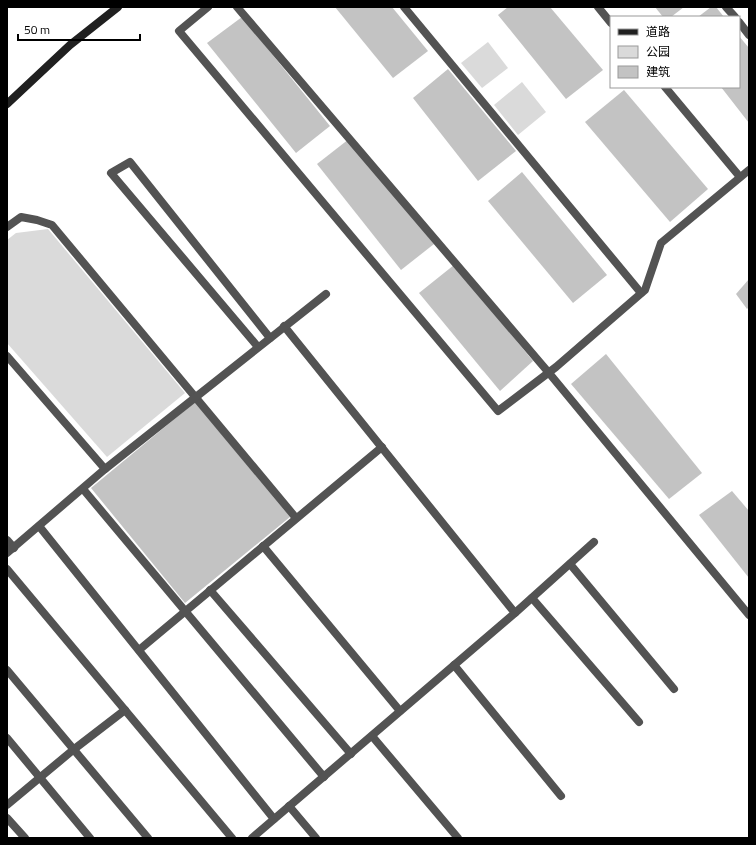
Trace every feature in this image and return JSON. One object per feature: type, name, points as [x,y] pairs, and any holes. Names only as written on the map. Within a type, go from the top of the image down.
[{"type":"main road","points":[[7,104],[70,46],[118,7]]},
{"type":"street","points":[[208,7],[179,31],[498,411],[549,373],[645,290],[661,243],[749,170]]},
{"type":"street","points":[[237,7],[549,373],[749,614]]},
{"type":"street","points":[[404,7],[641,293]]},
{"type":"street","points":[[598,7],[610,22]]},
{"type":"street","points":[[726,7],[734,16]]},
{"type":"street","points":[[740,23],[749,35]]},
{"type":"street","points":[[666,88],[740,177]]},
{"type":"street","points":[[258,347],[112,173],[130,162],[270,338]]},
{"type":"street","points":[[7,228],[21,217],[38,220],[52,225],[296,518]]},
{"type":"street","points":[[7,553],[105,469],[195,396],[326,294]]},
{"type":"street","points":[[284,326],[515,613]]},
{"type":"street","points":[[7,356],[105,469]]},
{"type":"street","points":[[139,650],[185,610],[382,447]]},
{"type":"street","points":[[83,489],[324,777]]},
{"type":"street","points":[[39,526],[274,819]]},
{"type":"street","points":[[7,540],[14,548]]},
{"type":"street","points":[[252,838],[454,666],[594,542]]},
{"type":"street","points":[[263,546],[400,711]]},
{"type":"street","points":[[570,564],[674,689]]},
{"type":"street","points":[[7,569],[232,838]]},
{"type":"street","points":[[210,590],[351,754]]},
{"type":"street","points":[[532,598],[639,722]]},
{"type":"street","points":[[454,666],[562,796]]},
{"type":"street","points":[[7,670],[148,838]]},
{"type":"street","points":[[7,805],[125,710]]},
{"type":"street","points":[[372,736],[458,838]]},
{"type":"street","points":[[7,738],[90,838]]},
{"type":"street","points":[[290,806],[316,838]]},
{"type":"street","points":[[7,818],[25,838]]},
{"type":"green space","points":[[488,42],[508,68],[482,88],[461,63]]},
{"type":"green space","points":[[522,82],[546,112],[518,135],[494,105]]},
{"type":"green space","points":[[48,229],[185,393],[107,457],[7,343],[7,240],[16,233]]},
{"type":"building","points":[[335,7],[392,7],[428,51],[393,78]]},
{"type":"building","points":[[508,7],[550,7],[603,70],[566,99],[498,15]]},
{"type":"building","points":[[655,7],[684,7],[672,16],[662,16]]},
{"type":"building","points":[[711,7],[716,7],[723,16],[699,16]]},
{"type":"building","points":[[242,17],[330,126],[296,153],[207,43]]},
{"type":"building","points":[[740,37],[749,48],[749,123],[722,88],[740,88]]},
{"type":"building","points":[[448,69],[516,151],[478,181],[413,98]]},
{"type":"building","points":[[624,90],[708,189],[670,222],[585,122]]},
{"type":"building","points":[[349,139],[434,244],[401,270],[317,164]]},
{"type":"building","points":[[522,172],[607,275],[573,303],[488,201]]},
{"type":"building","points":[[454,265],[533,361],[500,391],[419,293]]},
{"type":"building","points":[[749,279],[749,307],[747,309],[736,294]]},
{"type":"building","points":[[606,354],[702,473],[669,499],[571,384]]},
{"type":"building","points":[[195,402],[290,517],[185,603],[91,488]]},
{"type":"building","points":[[732,491],[749,511],[749,578],[699,515]]}]
